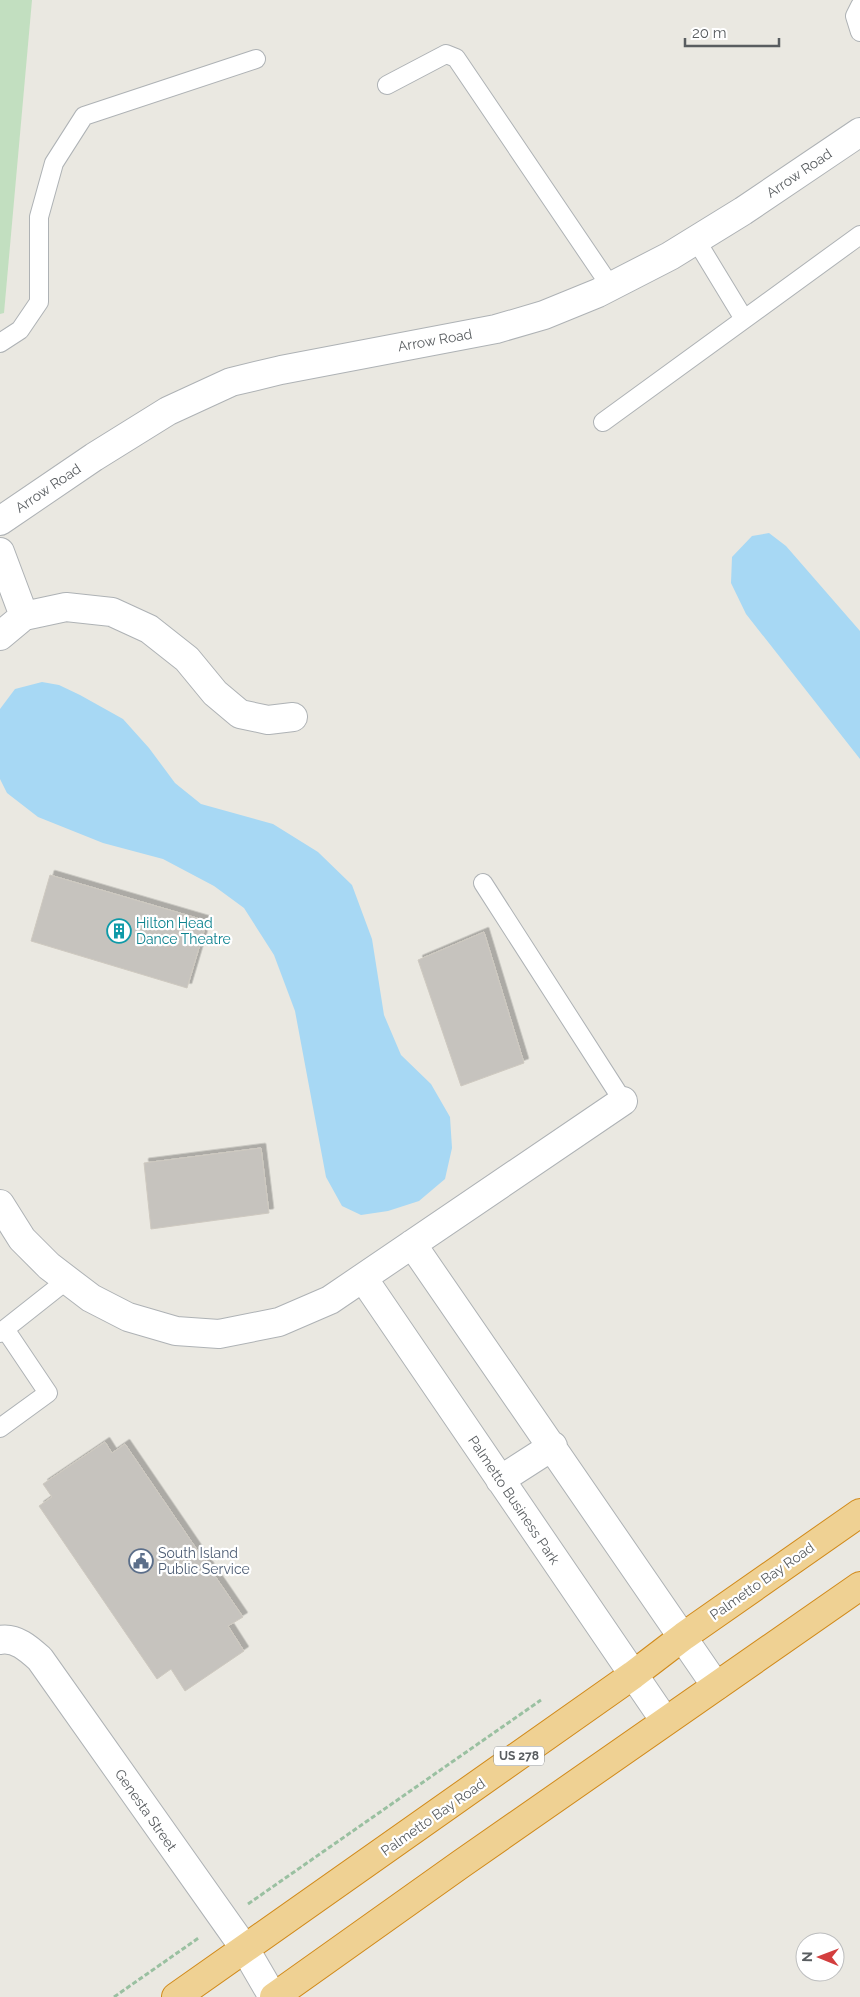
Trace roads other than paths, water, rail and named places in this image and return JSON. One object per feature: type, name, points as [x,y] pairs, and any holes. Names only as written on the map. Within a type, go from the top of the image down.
[{"type":"highway","name":"Palmetto Bay Road","points":[[176,1997],[633,1675],[684,1636],[860,1512]]},
{"type":"highway","points":[[274,1997],[860,1586]]},
{"type":"street","name":"Arrow Road","points":[[0,521],[94,457],[168,410],[230,382],[290,368],[496,330],[544,315],[611,287],[670,256],[753,205],[860,132]]},
{"type":"street","points":[[0,552],[24,616]]},
{"type":"street","points":[[0,636],[24,616],[66,608],[112,612],[148,629],[187,659],[215,693],[240,714],[268,720],[293,717]]},
{"type":"street","points":[[0,1204],[22,1239],[49,1266],[91,1298],[128,1317],[176,1331],[219,1334],[279,1322],[330,1300],[623,1101]]},
{"type":"street","points":[[412,1244],[684,1636],[716,1686]]},
{"type":"street","name":"Palmetto Business Park","points":[[363,1278],[665,1721]]},
{"type":"street","points":[[500,1480],[553,1446]]},
{"type":"street","name":"Genesta Street","points":[[2,1639],[25,1645],[40,1659],[245,1949],[274,1997]]},
{"type":"lane","points":[[860,6],[856,16],[860,32]]},
{"type":"lane","points":[[387,85],[446,54],[456,58],[611,287]]},
{"type":"lane","points":[[0,343],[20,330],[39,302],[39,217],[54,163],[84,116],[256,59]]},
{"type":"lane","points":[[603,422],[860,234]]},
{"type":"lane","points":[[696,240],[744,319]]},
{"type":"lane","points":[[483,883],[623,1101]]},
{"type":"lane","points":[[0,1428],[48,1393],[2,1331],[67,1280]]},
{"type":"water","points":[[769,533],[786,546],[860,631],[860,759],[746,614],[731,583],[732,557],[752,536]]},
{"type":"water","points":[[42,682],[59,685],[123,719],[149,748],[175,783],[201,804],[273,824],[318,852],[352,885],[372,939],[384,1015],[401,1055],[431,1084],[450,1117],[452,1148],[445,1179],[419,1201],[388,1211],[361,1215],[342,1206],[326,1177],[295,1011],[274,955],[244,908],[214,886],[163,859],[103,843],[38,817],[7,793],[0,779],[0,709],[15,689]]},
{"type":"place","name":"Hilton Head Dance Theatre","points":[[119,931]]},
{"type":"place","name":"South Island Public Service","points":[[141,1561]]}]
